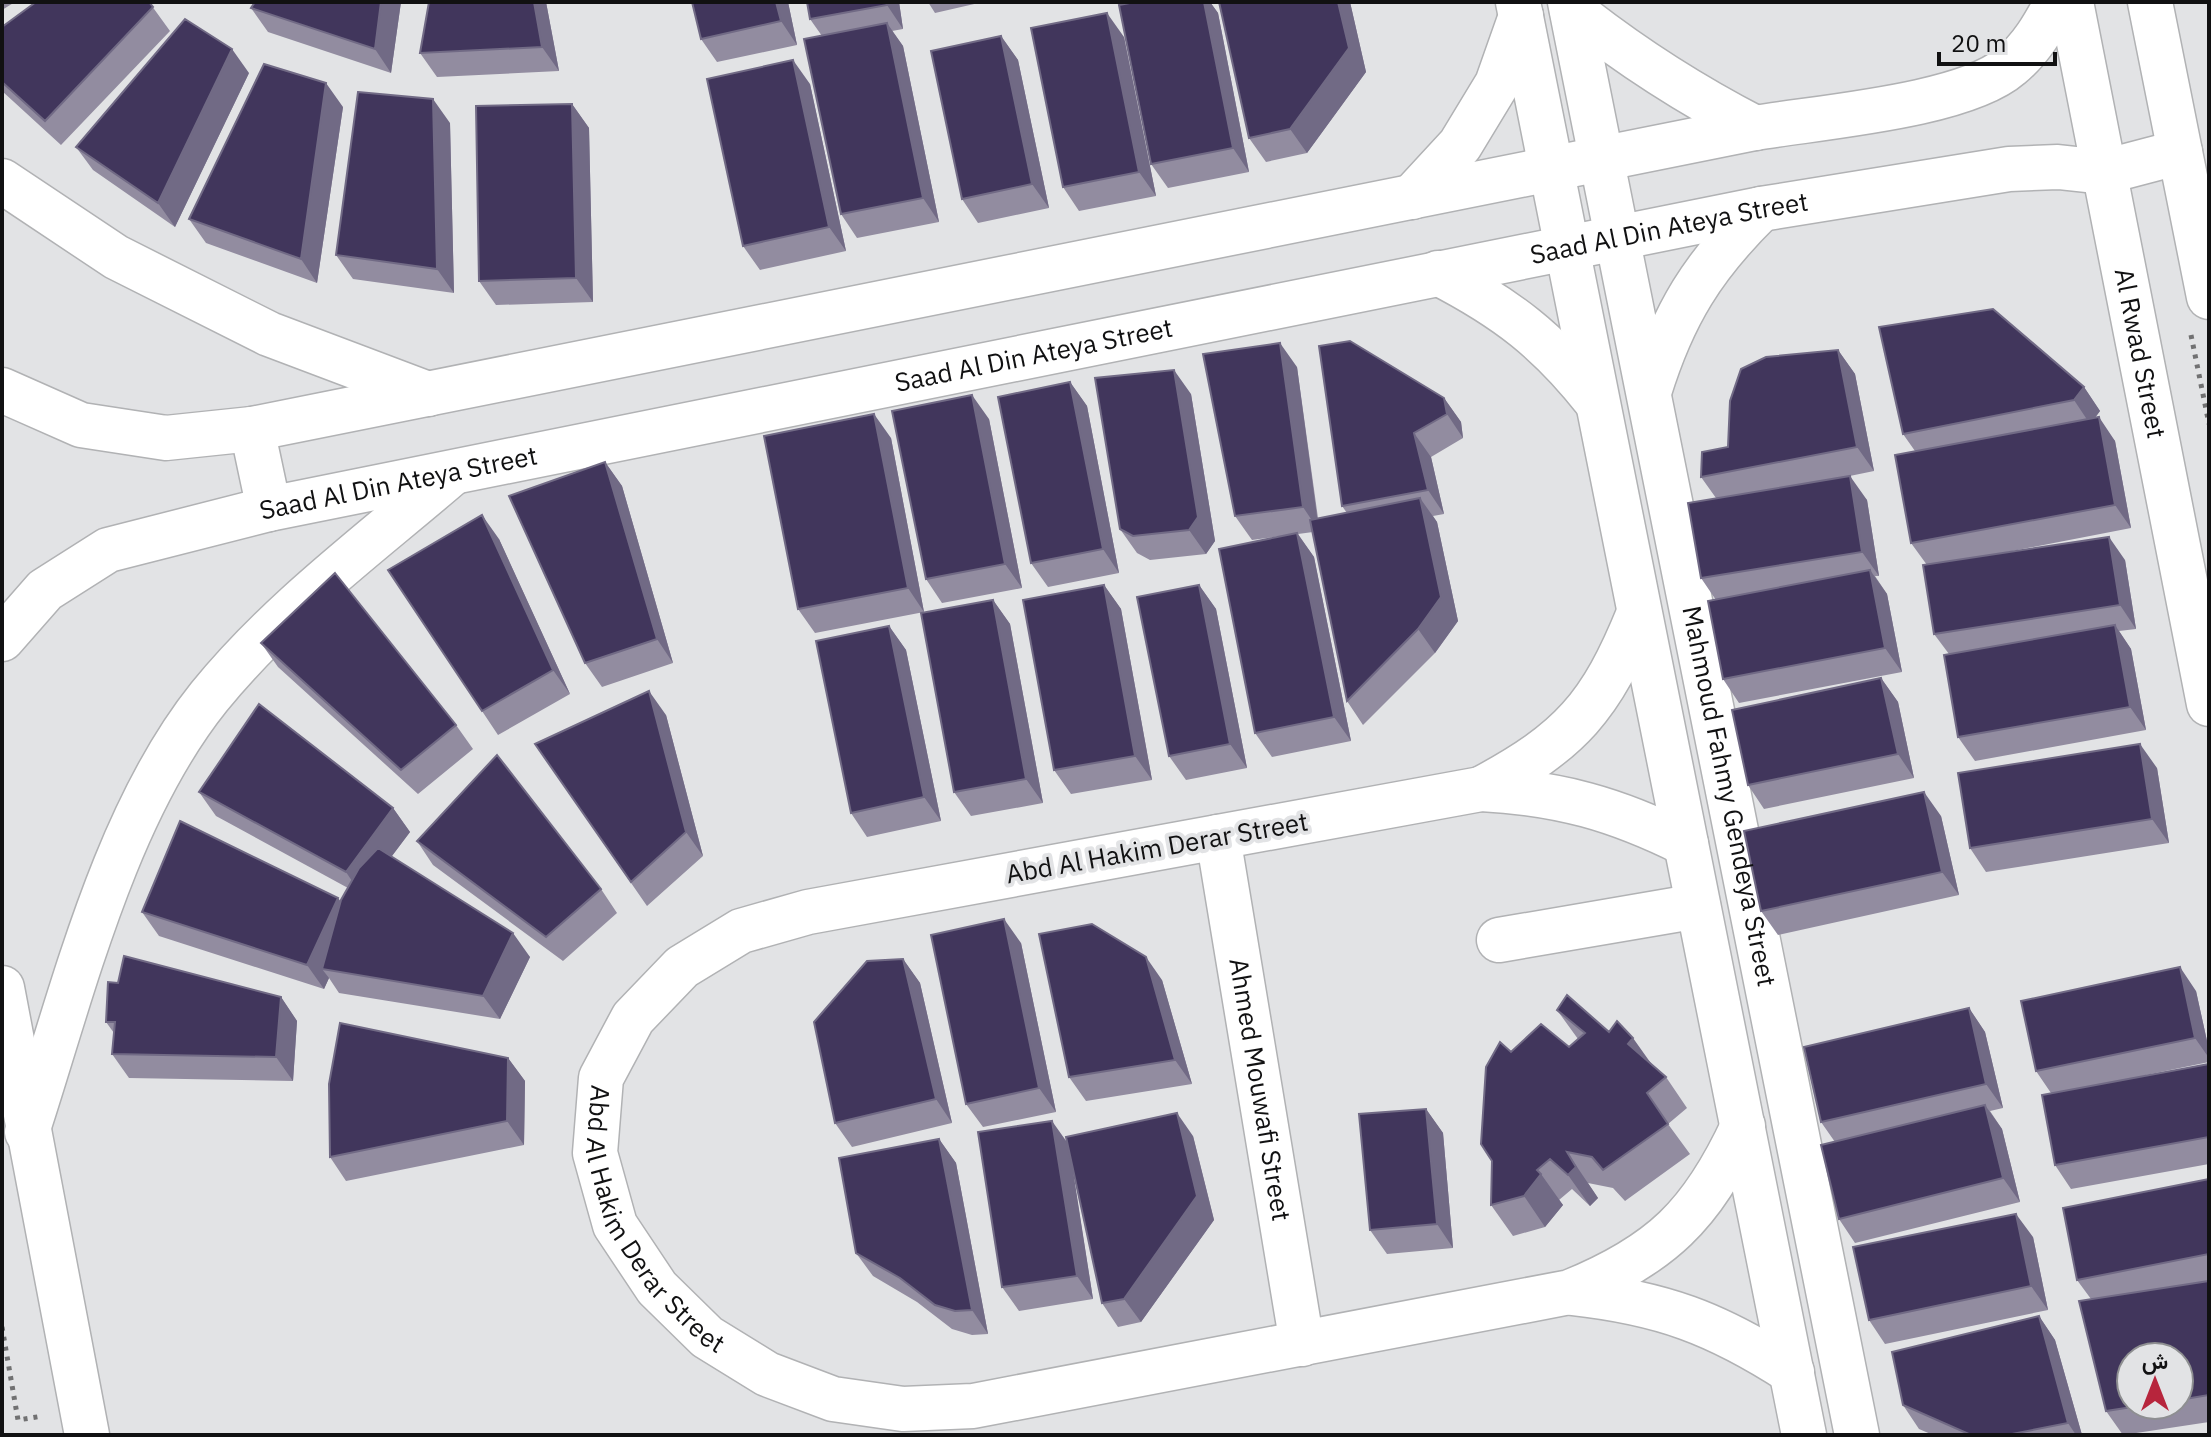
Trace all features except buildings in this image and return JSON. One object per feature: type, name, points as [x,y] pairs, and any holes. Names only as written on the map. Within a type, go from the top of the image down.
[{"type":"street","points":[[2,390],[81,425],[166,438],[252,429],[1755,128],[1932,99],[1973,89],[2009,68],[2038,38],[2057,2]]},
{"type":"street","name":"Al Rwad Street","points":[[2071,2],[2209,704]]},
{"type":"street","points":[[2150,2],[2209,297]]},
{"type":"street","points":[[1571,6],[1629,55],[1690,94],[1755,128]]},
{"type":"street","name":"Mahmoud Fahmy Gendeya Street","points":[[1571,6],[1857,1435]]},
{"type":"street","points":[[1412,197],[1460,145],[1497,84],[1520,9]]},
{"type":"street","name":"Mahmoud Fahmy Gendeya Street","points":[[1520,9],[1804,1435]]},
{"type":"street","points":[[2104,172],[2180,152]]},
{"type":"street","name":"Saad Al Din Ateya Street","points":[[2,639],[45,590],[108,550],[269,509],[1761,209],[2009,169],[2058,167],[2104,172]]},
{"type":"street","points":[[2,181],[116,257],[269,334],[428,394]]},
{"type":"street","points":[[1649,394],[1665,341],[1689,292],[1722,247],[1761,209]]},
{"type":"street","points":[[1438,273],[1485,297],[1528,327],[1567,364],[1599,405]]},
{"type":"street","points":[[252,429],[269,509]]},
{"type":"street","points":[[27,1132],[102,899],[147,795],[207,699],[283,614],[453,472]]},
{"type":"street","name":"Abd Al Hakim Derar Street","points":[[1481,789],[1535,760],[1581,719],[1617,669],[1639,613]]},
{"type":"street","name":"Abd Al Hakim Derar Street","points":[[1686,844],[1638,820],[1588,803],[1535,792],[1481,789],[808,912],[741,931],[682,967],[633,1018],[601,1078],[595,1153],[615,1225],[657,1288],[707,1337],[767,1374],[833,1399],[903,1409],[973,1406],[1570,1292],[1616,1273],[1667,1237],[1693,1211],[1722,1171],[1743,1126]]},
{"type":"street","name":"Ahmed Mouwafi Street","points":[[1218,837],[1302,1344]]},
{"type":"street","points":[[1499,940],[1698,906]]},
{"type":"street","points":[[2,988],[87,1435]]},
{"type":"street","name":"Abd Al Hakim Derar Street","points":[[1570,1292],[1629,1299],[1687,1315],[1742,1340],[1792,1372]]}]
